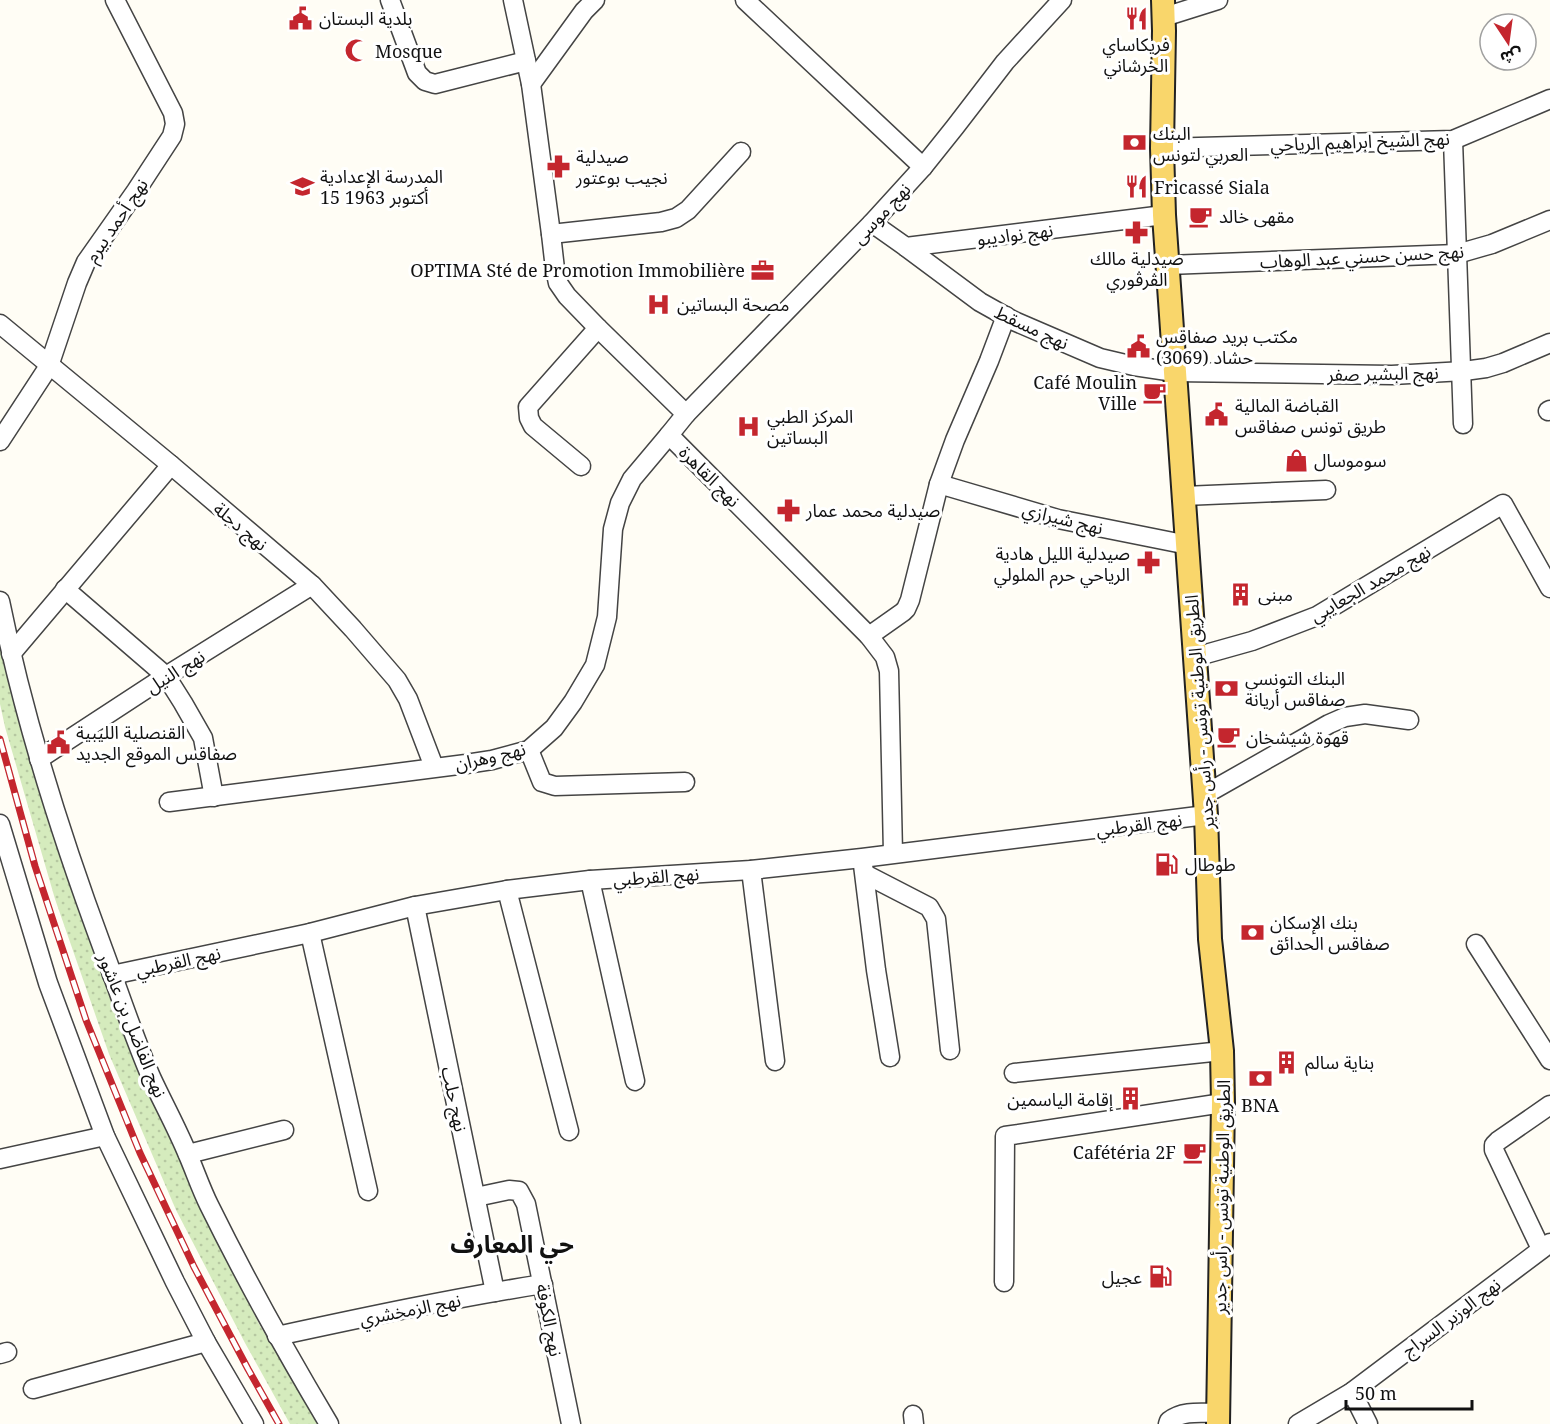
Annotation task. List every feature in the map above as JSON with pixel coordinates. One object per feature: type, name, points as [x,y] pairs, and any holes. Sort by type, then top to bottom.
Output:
[{"type":"main road","name":"الطريق الوطنية تونس - رأس جدير","points":[[1164,8],[1162,148],[1164,215],[1205,805],[1210,939],[1222,1051],[1218,1418]]},
{"type":"street","name":"نهج أحمد بيرم","points":[[0,441],[49,366],[76,283],[86,262],[172,136],[175,124],[173,113],[115,0]]},
{"type":"street","points":[[390,0],[417,73],[425,81],[435,84],[526,61]]},
{"type":"street","points":[[513,0],[531,84],[558,283],[567,296],[598,328],[686,414]]},
{"type":"street","points":[[531,84],[584,11],[595,0]]},
{"type":"street","points":[[745,0],[923,167]]},
{"type":"street","name":"نهج موسى","points":[[686,414],[872,223],[923,167],[1005,62],[1062,0]]},
{"type":"street","points":[[1164,8],[1218,0]]},
{"type":"street","name":"نهج الشيخ ابراهيم الرياحي","points":[[1162,148],[1453,140],[1550,99]]},
{"type":"street","points":[[1453,140],[1463,424]]},
{"type":"street","points":[[551,234],[661,222],[676,218],[688,210],[741,152]]},
{"type":"street","name":"نهج نواديبو","points":[[906,247],[1164,215]]},
{"type":"street","name":"نهج حسن حسني عبد الوهاب","points":[[1168,265],[1457,254],[1492,244],[1550,220]]},
{"type":"street","points":[[872,223],[906,247]]},
{"type":"street","name":"نهج مسقط","points":[[906,247],[980,302],[1006,316],[1100,358],[1174,372]]},
{"type":"street","points":[[869,636],[903,612],[910,600],[939,484],[1006,316]]},
{"type":"street","name":"نهج دجلة","points":[[0,324],[312,585],[397,680],[412,709],[434,767]]},
{"type":"street","points":[[581,466],[533,426],[529,418],[528,407],[598,328]]},
{"type":"street","name":"نهج البشير صفر","points":[[1174,372],[1392,375],[1461,371],[1503,363],[1550,343]]},
{"type":"street","name":"نهج القاهرة","points":[[686,414],[669,435],[869,636],[885,657],[889,671],[893,854]]},
{"type":"street","name":"نهج وهران","points":[[169,802],[492,760],[529,750],[554,728],[595,665],[607,617],[613,529],[620,503],[632,479],[669,435]]},
{"type":"street","points":[[10,654],[171,465]]},
{"type":"street","name":"نهج شيرازي","points":[[939,484],[1058,519],[1188,545]]},
{"type":"street","points":[[1184,496],[1326,490]]},
{"type":"street","name":"نهج محمد الجعايبي","points":[[1195,657],[1252,641],[1317,616],[1503,504],[1550,588]]},
{"type":"street","name":"نهج النيل","points":[[39,759],[312,585]]},
{"type":"street","points":[[65,589],[166,676],[203,738],[214,797]]},
{"type":"street","name":"نهج الفاضل بن عاشور","points":[[0,601],[10,654],[25,712],[76,877],[151,1076],[207,1202],[277,1336],[329,1424]]},
{"type":"street","points":[[1205,805],[1329,724],[1345,717],[1365,714],[1409,720]]},
{"type":"street","points":[[529,750],[542,782],[555,786],[685,782]]},
{"type":"street","name":"نهج القرطبي","points":[[112,975],[310,933],[415,906],[507,890],[590,880],[863,866],[893,854],[1205,805]]},
{"type":"street","points":[[0,824],[48,984],[105,1136],[150,1232],[206,1342],[254,1424]]},
{"type":"street","points":[[863,866],[929,907],[936,919],[950,1050]]},
{"type":"street","points":[[863,866],[890,1056]]},
{"type":"street","points":[[751,870],[775,1061]]},
{"type":"street","points":[[590,880],[634,1081]]},
{"type":"street","points":[[507,890],[569,1131]]},
{"type":"street","name":"نهج حلب","points":[[415,906],[495,1292]]},
{"type":"street","points":[[310,933],[368,1191]]},
{"type":"street","points":[[1476,944],[1550,1060]]},
{"type":"street","points":[[1014,1073],[1222,1051]]},
{"type":"street","points":[[1004,1282],[1005,1136],[1223,1103]]},
{"type":"street","points":[[1546,1246],[1494,1150],[1494,1145],[1550,1105]]},
{"type":"street","points":[[188,1155],[284,1130]]},
{"type":"street","points":[[0,1159],[105,1136]]},
{"type":"street","name":"نهج الكوفة","points":[[476,1197],[509,1190],[519,1191],[526,1204],[571,1424]]},
{"type":"street","name":"نهج الوزير السراج","points":[[1298,1424],[1352,1392],[1546,1246]]},
{"type":"street","name":"نهج الزمخشري","points":[[277,1336],[543,1284]]},
{"type":"street","points":[[33,1389],[206,1342]]},
{"type":"street","points":[[1352,1392],[1368,1424]]},
{"type":"street","points":[[1168,1424],[1176,1416],[1185,1413],[1218,1418]]},
{"type":"green space","points":[[0,634],[132,1047],[164,1127],[259,1324],[320,1424],[290,1424],[176,1210],[109,1054],[55,899],[5,727],[0,704]]},
{"type":"railway","points":[[0,739],[35,866],[86,1020],[140,1153],[194,1267],[279,1424]]},
{"type":"place","name":"بلدية البستان","points":[[301,18]]},
{"type":"place","name":"فريكاساي الخرشاني","points":[[1136,18]]},
{"type":"place","name":"Mosque","points":[[357,51]]},
{"type":"place","name":"البنك العربي لتونس","points":[[1135,143]]},
{"type":"place","name":"صيدلية نجيب بوعتور","points":[[558,166]]},
{"type":"place","name":"المدرسة الإعدادية 15 أكتوبر 1963","points":[[302,186]]},
{"type":"place","name":"Fricassé Siala","points":[[1136,187]]},
{"type":"place","name":"مقهى خالد","points":[[1201,216]]},
{"type":"place","name":"صيدلية مالك الڤرڤوري","points":[[1137,232]]},
{"type":"place","name":"OPTIMA Sté de Promotion Immobilière","points":[[763,270]]},
{"type":"place","name":"مصحة البساتين","points":[[659,304]]},
{"type":"place","name":"مكتب بريد صفاقس حشاد (3069)","points":[[1138,346]]},
{"type":"place","name":"Café Moulin Ville","points":[[1155,392]]},
{"type":"place","name":"القباضة المالية طريق تونس صفاقس","points":[[1217,415]]},
{"type":"place","name":"المركز الطبي البساتين","points":[[749,426]]},
{"type":"place","name":"سوموسال","points":[[1296,460]]},
{"type":"place","name":"صيدلية محمد عمار","points":[[788,510]]},
{"type":"place","name":"صيدلية الليل هادية الرياحي حرم الملولي","points":[[1148,563]]},
{"type":"place","name":"مبنى","points":[[1240,594]]},
{"type":"place","name":"البنك التونسي صفاقس أريانة","points":[[1227,688]]},
{"type":"place","name":"قهوة شيشخان","points":[[1228,737]]},
{"type":"place","name":"القنصلية الليبية صفاقس الموقع الجديد","points":[[58,742]]},
{"type":"place","name":"طوطال","points":[[1167,864]]},
{"type":"place","name":"بنك الإسكان صفاقس الحدائق","points":[[1252,932]]},
{"type":"place","name":"بناية سالم","points":[[1287,1062]]},
{"type":"place","name":"BNA","points":[[1260,1079]]},
{"type":"place","name":"إقامة الياسمين","points":[[1131,1099]]},
{"type":"place","name":"Cafétéria 2F","points":[[1194,1152]]},
{"type":"place","name":"عجيل","points":[[1160,1277]]},
{"type":"district","name":"حي المعارف","points":[[512,1243]]}]
